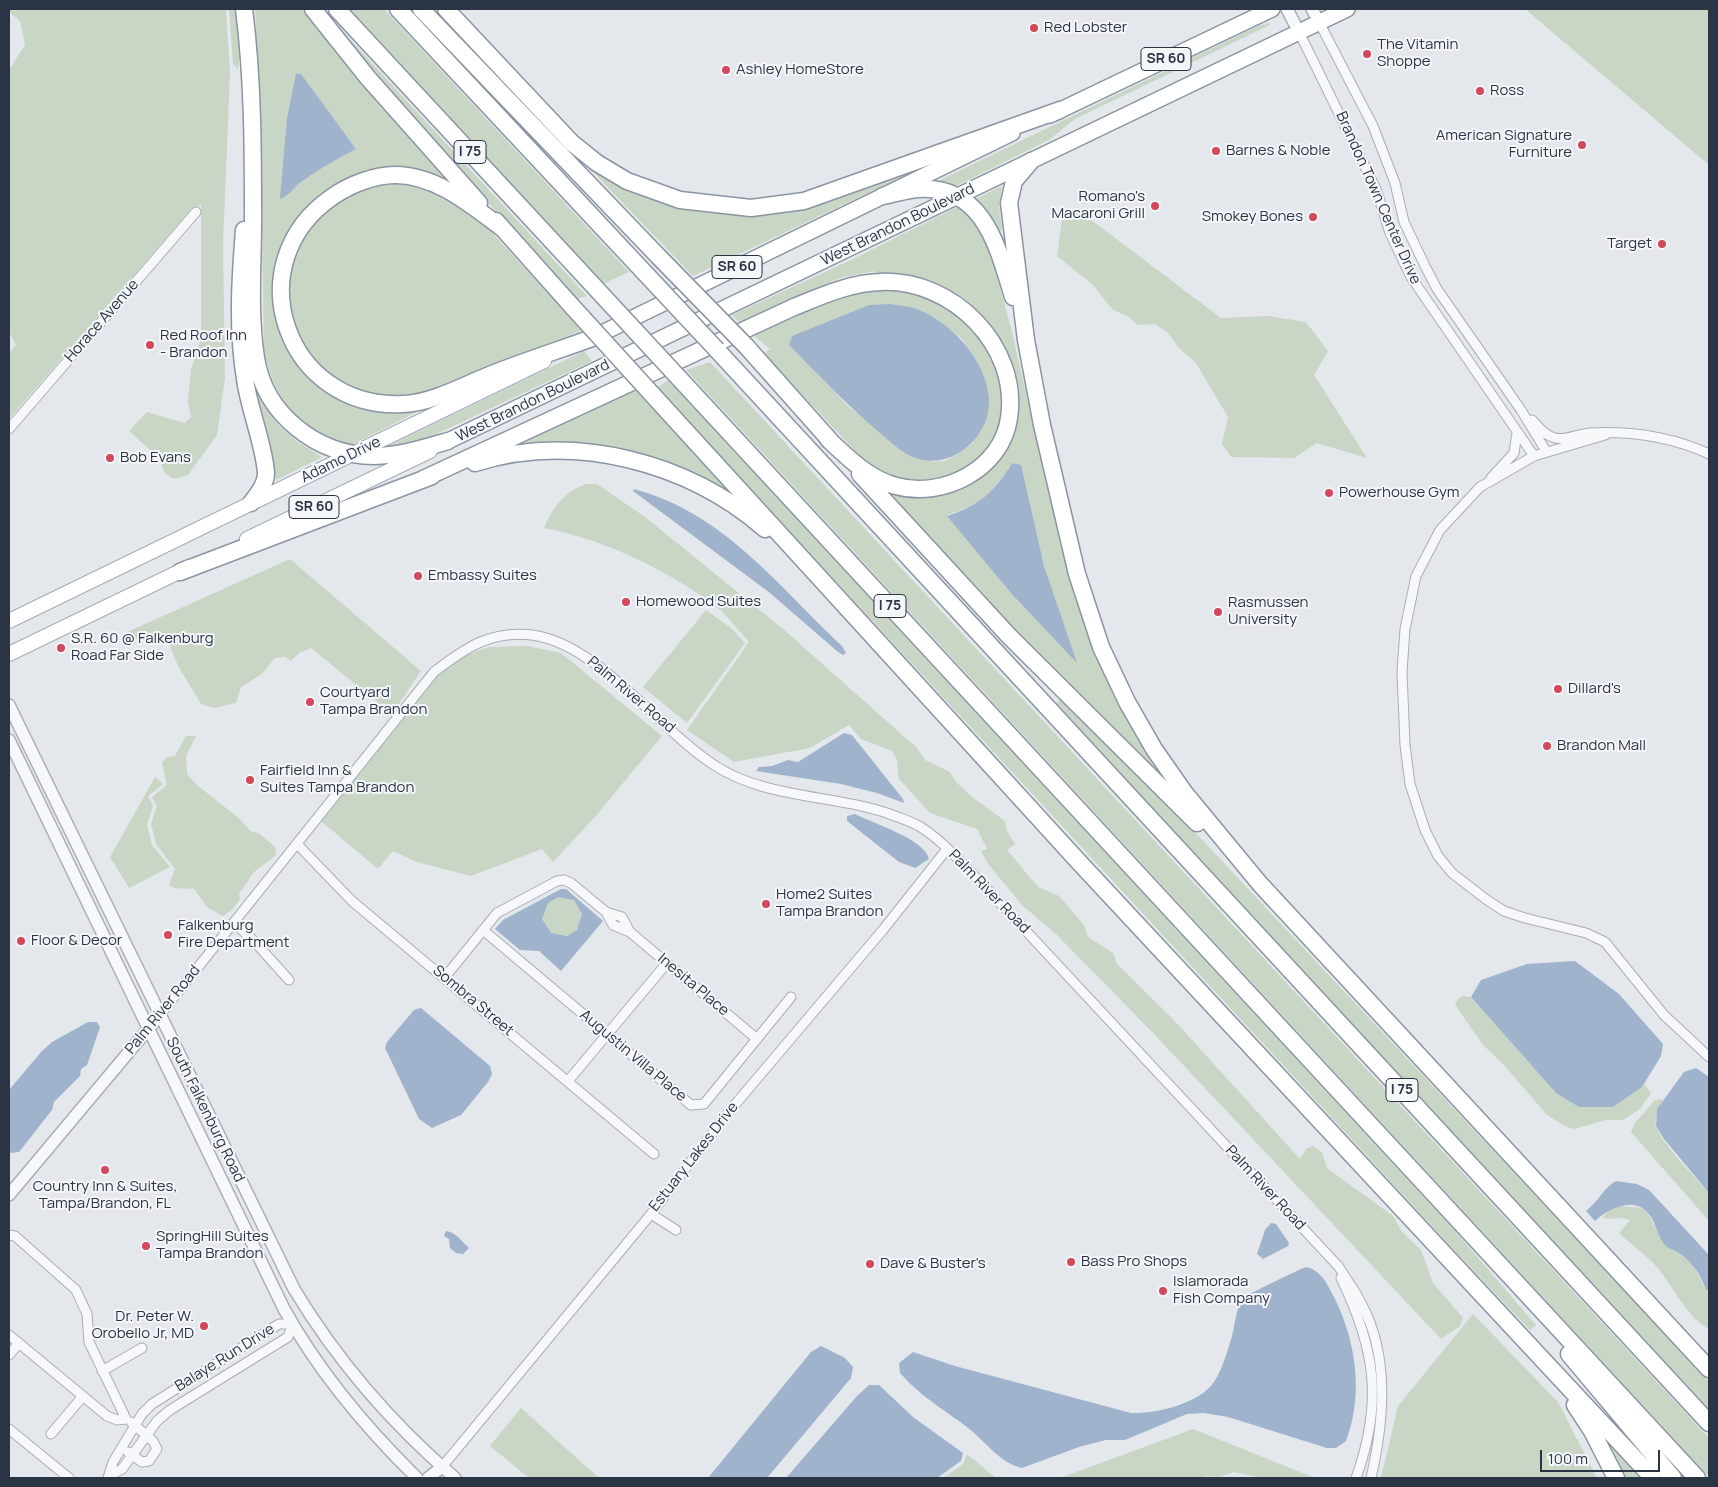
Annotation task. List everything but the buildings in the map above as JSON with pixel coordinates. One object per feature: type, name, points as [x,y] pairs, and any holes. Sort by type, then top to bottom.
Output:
[{"type":"highway","points":[[244,9],[251,123],[254,333],[259,370],[273,402],[293,425],[314,440],[352,454],[389,455],[448,441]]},
{"type":"highway","points":[[314,9],[368,78],[569,303],[827,584],[948,720],[1653,1478]]},
{"type":"highway","name":"I 75","points":[[337,9],[1697,1478]]},
{"type":"highway","name":"I 75","points":[[398,9],[717,350],[1709,1423]]},
{"type":"highway","points":[[421,9],[746,346],[828,439],[1009,636],[1260,884],[1709,1369]]},
{"type":"highway","points":[[446,9],[572,143],[597,163],[627,181],[680,200],[751,208],[804,201],[1060,110]]},
{"type":"highway","name":"West Brandon Boulevard","points":[[592,338],[1272,9]]},
{"type":"highway","name":"West Brandon Boulevard","points":[[448,441],[1299,32],[1315,15],[1347,9]]},
{"type":"highway","points":[[251,123],[241,263],[240,319],[246,389],[266,473],[262,487],[251,503]]},
{"type":"highway","points":[[1031,161],[1014,181],[1008,203],[1026,340],[1066,533],[1089,615],[1101,647],[1127,702],[1154,749],[1184,792],[1260,884]]},
{"type":"highway","points":[[502,228],[451,191],[417,179],[395,175],[366,181],[342,190],[320,205],[299,228],[287,252],[281,276],[280,302],[286,327],[297,349],[323,381],[348,395],[376,403],[405,404],[428,399],[519,363],[592,338]]},
{"type":"highway","points":[[883,196],[926,189],[956,196],[983,218],[993,236],[1026,340]]},
{"type":"highway","points":[[423,479],[794,307],[831,292],[855,285],[899,282],[919,286],[937,294],[970,316],[987,334],[1002,361],[1008,378],[1009,420],[1001,441],[991,458],[977,470],[958,481],[936,488],[917,490],[896,486],[878,479],[852,462],[828,439]]},
{"type":"highway","points":[[180,572],[423,479],[488,459],[556,451],[603,454],[648,464],[673,472],[732,503],[827,584]]},
{"type":"highway","points":[[1530,1296],[1564,1347],[1673,1478]]},
{"type":"highway","points":[[1549,1368],[1592,1431],[1616,1478]]},
{"type":"main road","name":"Adamo Drive","points":[[9,621],[592,338]]},
{"type":"main road","name":"Adamo Drive","points":[[9,654],[448,441]]},
{"type":"street","points":[[1287,9],[1299,32]]},
{"type":"street","name":"Brandon Town Center Drive","points":[[1315,15],[1373,126],[1395,183],[1404,222],[1437,289],[1521,410],[1546,451]]},
{"type":"street","name":"Brandon Town Center Drive","points":[[1299,32],[1376,189],[1390,233],[1411,277],[1534,456]]},
{"type":"street","name":"Horace Avenue","points":[[9,429],[196,212]]},
{"type":"street","name":"Brandon Town Center Drive","points":[[1521,410],[1543,432],[1552,438],[1559,439],[1590,434],[1638,435],[1667,439],[1709,454]]},
{"type":"street","name":"Brandon Town Center Drive","points":[[1487,483],[1514,453],[1517,432]]},
{"type":"street","name":"Brandon Town Center Drive","points":[[1605,435],[1546,451],[1480,487],[1440,530],[1416,576],[1405,629],[1402,672],[1405,745],[1410,784],[1425,830],[1438,856],[1452,874],[1487,900],[1518,916],[1586,934],[1605,942],[1664,1015],[1709,1057]]},
{"type":"street","name":"Palm River Road","points":[[9,1195],[148,1030],[434,672],[463,649],[500,635],[533,635],[560,642],[588,658],[715,766],[744,780],[871,807],[919,826],[947,849],[1339,1267],[1362,1303],[1376,1348],[1383,1385],[1380,1437],[1371,1478]]},
{"type":"street","name":"South Falkenburg Road","points":[[9,705],[268,1240],[309,1314],[351,1373],[414,1441],[456,1478]]},
{"type":"street","name":"South Falkenburg Road","points":[[9,740],[266,1275],[293,1324],[337,1390],[398,1460],[417,1478]]},
{"type":"street","name":"Sombra Street","points":[[297,844],[352,901],[445,976],[654,1154]]},
{"type":"street","name":"Estuary Lakes Drive","points":[[442,1467],[651,1214],[727,1114],[864,953],[947,849]]},
{"type":"street","points":[[66,859],[80,853]]},
{"type":"street","name":"Inesita Place","points":[[445,976],[497,913],[557,881],[564,880],[606,912],[614,925],[630,932],[757,1039]]},
{"type":"street","points":[[234,923],[254,941],[289,980]]},
{"type":"street","name":"Augustin Villa Place","points":[[483,930],[691,1104],[704,1104],[791,997]]},
{"type":"street","points":[[112,955],[127,947]]},
{"type":"street","points":[[568,1081],[667,963]]},
{"type":"street","points":[[651,1214],[676,1230]]},
{"type":"street","points":[[9,1235],[15,1236],[71,1283],[76,1290],[87,1314],[89,1342],[126,1419],[146,1434],[157,1448],[149,1461],[142,1462],[122,1447]]},
{"type":"street","name":"Palm River Road","points":[[1316,1243],[1341,1279],[1355,1309],[1371,1368],[1374,1398],[1369,1437],[1356,1478]]},
{"type":"street","points":[[293,1324],[309,1314]]},
{"type":"street","name":"Balaye Run Drive","points":[[279,1324],[293,1324],[288,1337],[170,1410],[146,1434],[122,1469],[109,1476],[113,1462],[147,1408],[279,1324]]},
{"type":"street","points":[[9,1335],[102,1412],[117,1420],[126,1419]]},
{"type":"street","points":[[9,1355],[19,1343]]},
{"type":"street","points":[[102,1370],[142,1348]]},
{"type":"street","points":[[51,1434],[83,1396]]},
{"type":"street","points":[[102,1412],[117,1401]]},
{"type":"street","points":[[9,1428],[69,1478]]},
{"type":"street","points":[[428,1478],[442,1467]]},
{"type":"green space","points":[[9,9],[226,9],[230,73],[223,244],[225,378],[217,435],[188,475],[173,479],[164,472],[159,458],[129,431],[147,412],[185,423],[191,417],[188,401],[191,369],[201,339],[201,205],[192,208],[9,419],[9,353],[16,345],[9,332],[9,70],[25,45],[20,21],[9,12]]},
{"type":"green space","points":[[229,9],[239,9],[242,33],[238,69],[233,64]]},
{"type":"green space","points":[[255,9],[306,9],[464,191],[409,173],[322,197],[276,290],[323,384],[417,405],[417,412],[351,445],[333,440],[319,433],[295,415],[278,392],[267,364],[264,349],[260,121]],"holes":[[[300,74],[356,149],[317,171],[281,199]]]},
{"type":"green space","points":[[322,9],[587,296],[577,299],[401,108]]},
{"type":"green space","points":[[350,9],[384,9],[629,272],[603,284]]},
{"type":"green space","points":[[1525,9],[1709,9],[1709,165]]},
{"type":"green space","points":[[1269,23],[1270,25],[1075,119],[1049,140],[952,188],[934,183],[1258,26]]},
{"type":"green space","points":[[914,165],[917,170],[693,276],[591,170],[593,167],[740,213]]},
{"type":"green space","points":[[402,181],[440,193],[481,221],[582,330],[425,396],[395,401],[340,386],[297,343],[285,273],[309,221],[359,187]]},
{"type":"green space","points":[[1002,186],[999,205],[1002,230],[999,232],[987,213],[973,200]]},
{"type":"green space","points":[[959,206],[973,217],[987,239],[1012,332],[1059,538],[1081,613],[1093,644],[1177,793],[1103,723],[880,489],[955,488],[1012,420],[988,326],[976,310],[962,297],[931,281],[903,274],[875,273],[874,271],[837,279],[741,324],[732,315],[853,259]],"holes":[[[1012,463],[1021,466],[1036,537],[1055,603],[947,515],[968,507],[986,496],[1000,481]]]},
{"type":"green space","points":[[1078,210],[1221,318],[1268,316],[1306,322],[1328,351],[1314,375],[1367,458],[1317,443],[1294,458],[1231,457],[1222,444],[1228,417],[1196,363],[1179,348],[1167,332],[1155,324],[1138,325],[1127,316],[1113,310],[1093,285],[1057,256],[1062,219],[1071,211]]},
{"type":"green space","points":[[879,286],[935,298],[974,326],[1002,376],[1001,425],[989,449],[969,468],[934,483],[892,480],[855,458],[858,454],[764,354],[770,349],[754,336],[835,297]],"holes":[[[916,308],[938,321],[962,339],[976,359],[987,389],[973,443],[955,456],[944,461],[932,462],[850,408],[789,345],[792,336]]]},
{"type":"green space","points":[[584,351],[592,361],[432,436],[413,443],[386,447]]},
{"type":"green space","points":[[710,362],[1709,1438],[1709,1477],[686,370]]},
{"type":"green space","points":[[668,380],[1455,1231],[1536,1325],[1530,1330],[1455,1251],[657,388]]},
{"type":"green space","points":[[635,387],[741,500],[692,474],[505,448]]},
{"type":"green space","points":[[255,396],[258,396],[279,426],[298,442],[322,457],[276,480]]},
{"type":"green space","points":[[586,484],[597,484],[645,517],[782,628],[917,748],[925,760],[950,772],[956,782],[972,797],[1005,821],[1007,831],[1015,844],[1007,850],[1038,887],[1059,896],[1084,925],[1088,937],[1113,953],[1117,964],[1173,1019],[1300,1159],[1306,1149],[1313,1146],[1322,1152],[1327,1168],[1393,1216],[1402,1232],[1421,1250],[1433,1283],[1463,1318],[1460,1326],[1441,1339],[1155,1035],[1056,934],[1023,906],[988,864],[981,851],[987,849],[977,829],[930,813],[899,779],[897,760],[892,751],[861,739],[849,725],[810,748],[734,762],[687,730],[749,642],[715,605],[671,577],[609,547],[588,539],[544,528],[551,513],[560,501],[571,491]]},
{"type":"green space","points":[[290,559],[421,671],[392,714],[311,648],[299,653],[291,661],[285,657],[275,658],[262,674],[241,687],[236,703],[214,708],[201,704],[178,666],[170,646],[160,636],[137,639],[125,633]]},
{"type":"green space","points":[[706,610],[731,628],[745,643],[687,723],[643,687]]},
{"type":"green space","points":[[527,646],[561,653],[662,736],[595,817],[553,862],[542,849],[471,876],[417,862],[393,851],[378,869],[321,821],[437,676],[463,656],[489,647]]},
{"type":"green space","points":[[1063,697],[1209,847],[1709,1381],[1709,1409],[1056,703]]},
{"type":"green space","points":[[186,736],[196,736],[186,756],[187,774],[197,785],[240,819],[250,831],[260,834],[275,847],[276,855],[254,872],[239,894],[240,899],[233,909],[223,916],[208,908],[194,889],[174,888],[169,885],[175,869],[156,844],[151,824],[157,806],[152,797],[167,785],[162,763],[167,757],[175,756]]},
{"type":"green space","points":[[155,777],[163,784],[148,796],[153,806],[147,825],[152,845],[170,867],[129,888],[110,857]]},
{"type":"green space","points":[[562,896],[573,899],[579,905],[582,916],[579,927],[573,933],[562,936],[551,933],[545,927],[542,916],[545,905],[551,899]]},
{"type":"green space","points":[[1462,996],[1471,997],[1556,1093],[1642,1087],[1644,1084],[1651,1093],[1640,1109],[1623,1120],[1606,1120],[1574,1129],[1565,1126],[1547,1115],[1504,1065],[1483,1045],[1455,1005]]},
{"type":"green space","points":[[1661,1099],[1663,1101],[1657,1112],[1656,1126],[1671,1150],[1709,1193],[1709,1221],[1631,1132],[1635,1123],[1655,1100]]},
{"type":"green space","points":[[1619,1206],[1641,1208],[1647,1212],[1665,1245],[1678,1252],[1693,1265],[1706,1290],[1709,1290],[1709,1329],[1687,1310],[1657,1267],[1619,1233],[1630,1220],[1602,1218],[1612,1208]]},
{"type":"green space","points":[[1473,1314],[1558,1402],[1597,1478],[1381,1478],[1398,1406]]},
{"type":"green space","points":[[521,1408],[599,1478],[529,1478],[490,1446]]},
{"type":"green space","points":[[1595,1421],[1647,1478],[1619,1478]]},
{"type":"green space","points":[[1193,1429],[1315,1478],[1262,1478],[1234,1472],[1219,1477],[1206,1476],[1202,1478],[1060,1478]]},
{"type":"green space","points":[[967,1454],[996,1478],[943,1478],[963,1464]]},
{"type":"water","points":[[296,74],[301,74],[356,149],[298,184],[286,196],[280,199],[287,118]]},
{"type":"water","points":[[891,304],[917,309],[943,323],[955,333],[975,357],[982,371],[987,385],[989,400],[987,415],[982,429],[973,442],[949,458],[934,461],[920,459],[902,451],[856,411],[789,345],[792,336],[869,305]]},
{"type":"water","points":[[1012,463],[1021,465],[1044,566],[1077,663],[1011,593],[947,516],[968,507],[986,496],[1000,481]]},
{"type":"water","points":[[634,489],[666,500],[695,515],[722,533],[772,576],[842,646],[846,653],[843,655],[838,652],[770,593],[633,491]]},
{"type":"water","points":[[844,733],[852,735],[903,799],[904,803],[877,793],[841,784],[756,771],[759,767],[772,766],[788,760],[798,762]]},
{"type":"water","points":[[855,814],[908,838],[925,852],[929,859],[915,868],[899,862],[847,821],[847,816]]},
{"type":"water","points":[[561,889],[566,889],[603,921],[561,971],[539,951],[520,950],[495,929],[503,920]],"holes":[[[558,897],[574,900],[582,914],[577,930],[567,936],[551,933],[542,919],[548,903]]]},
{"type":"water","points":[[1575,961],[1619,994],[1663,1044],[1661,1056],[1642,1087],[1613,1107],[1579,1107],[1556,1093],[1471,997],[1481,980],[1527,964]]},
{"type":"water","points":[[421,1008],[490,1066],[492,1074],[488,1082],[461,1115],[432,1128],[419,1119],[385,1048],[387,1042],[414,1010]]},
{"type":"water","points":[[88,1022],[97,1022],[100,1027],[87,1065],[81,1069],[80,1076],[54,1102],[52,1110],[19,1152],[11,1153],[9,1149],[9,1090],[41,1052],[52,1042]]},
{"type":"water","points":[[1696,1068],[1709,1077],[1709,1193],[1664,1139],[1656,1126],[1657,1109],[1684,1072]]},
{"type":"water","points":[[1616,1181],[1637,1184],[1649,1190],[1709,1255],[1709,1290],[1706,1290],[1702,1279],[1692,1265],[1663,1243],[1650,1215],[1641,1207],[1634,1205],[1620,1206],[1595,1221],[1586,1211]]},
{"type":"water","points":[[1271,1223],[1276,1224],[1289,1243],[1288,1246],[1263,1259],[1257,1254],[1265,1230]]},
{"type":"water","points":[[446,1231],[456,1235],[469,1248],[463,1254],[456,1253],[450,1248],[449,1239],[444,1236]]},
{"type":"water","points":[[1306,1267],[1320,1274],[1334,1297],[1348,1331],[1355,1368],[1355,1405],[1352,1423],[1346,1441],[1336,1448],[1327,1448],[1228,1417],[1204,1413],[1187,1414],[1125,1440],[1106,1440],[1079,1447],[1022,1468],[1001,1458],[972,1431],[935,1404],[900,1373],[899,1363],[913,1352],[955,1366],[1131,1413],[1152,1412],[1176,1406],[1198,1396],[1214,1382],[1226,1354],[1238,1307],[1242,1299]]},
{"type":"water","points":[[821,1346],[845,1358],[853,1367],[851,1378],[767,1478],[708,1478],[811,1352]]},
{"type":"water","points":[[869,1385],[879,1385],[913,1417],[963,1453],[961,1461],[937,1478],[786,1478],[857,1396]]},
{"type":"place","name":"Red Lobster","points":[[1034,28]]},
{"type":"place","name":"The Vitamin Shoppe","points":[[1367,54]]},
{"type":"place","name":"Ashley HomeStore","points":[[726,70]]},
{"type":"place","name":"Ross","points":[[1480,91]]},
{"type":"place","name":"American Signature Furniture","points":[[1582,145]]},
{"type":"place","name":"Barnes & Noble","points":[[1216,151]]},
{"type":"place","name":"Romano's Macaroni Grill","points":[[1155,206]]},
{"type":"place","name":"Smokey Bones","points":[[1313,217]]},
{"type":"place","name":"Target","points":[[1662,244]]},
{"type":"place","name":"Red Roof Inn - Brandon","points":[[150,345]]},
{"type":"place","name":"Bob Evans","points":[[110,458]]},
{"type":"place","name":"Powerhouse Gym","points":[[1329,493]]},
{"type":"place","name":"Embassy Suites","points":[[418,576]]},
{"type":"place","name":"Homewood Suites","points":[[626,602]]},
{"type":"place","name":"Rasmussen University","points":[[1218,612]]},
{"type":"place","name":"S.R. 60 @ Falkenburg Road Far Side","points":[[61,648]]},
{"type":"place","name":"Dillard's","points":[[1558,689]]},
{"type":"place","name":"Courtyard Tampa Brandon","points":[[310,702]]},
{"type":"place","name":"Brandon Mall","points":[[1547,746]]},
{"type":"place","name":"Fairfield Inn & Suites Tampa Brandon","points":[[250,780]]},
{"type":"place","name":"Home2 Suites Tampa Brandon","points":[[766,904]]},
{"type":"place","name":"Falkenburg Fire Department","points":[[168,935]]},
{"type":"place","name":"Floor & Decor","points":[[21,941]]},
{"type":"place","name":"Country Inn & Suites, Tampa/Brandon, FL","points":[[105,1170]]},
{"type":"place","name":"SpringHill Suites Tampa Brandon","points":[[146,1246]]},
{"type":"place","name":"Bass Pro Shops","points":[[1071,1262]]},
{"type":"place","name":"Dave & Buster's","points":[[870,1264]]},
{"type":"place","name":"Islamorada Fish Company","points":[[1163,1291]]},
{"type":"place","name":"Dr. Peter W. Orobello Jr, MD","points":[[204,1326]]}]
